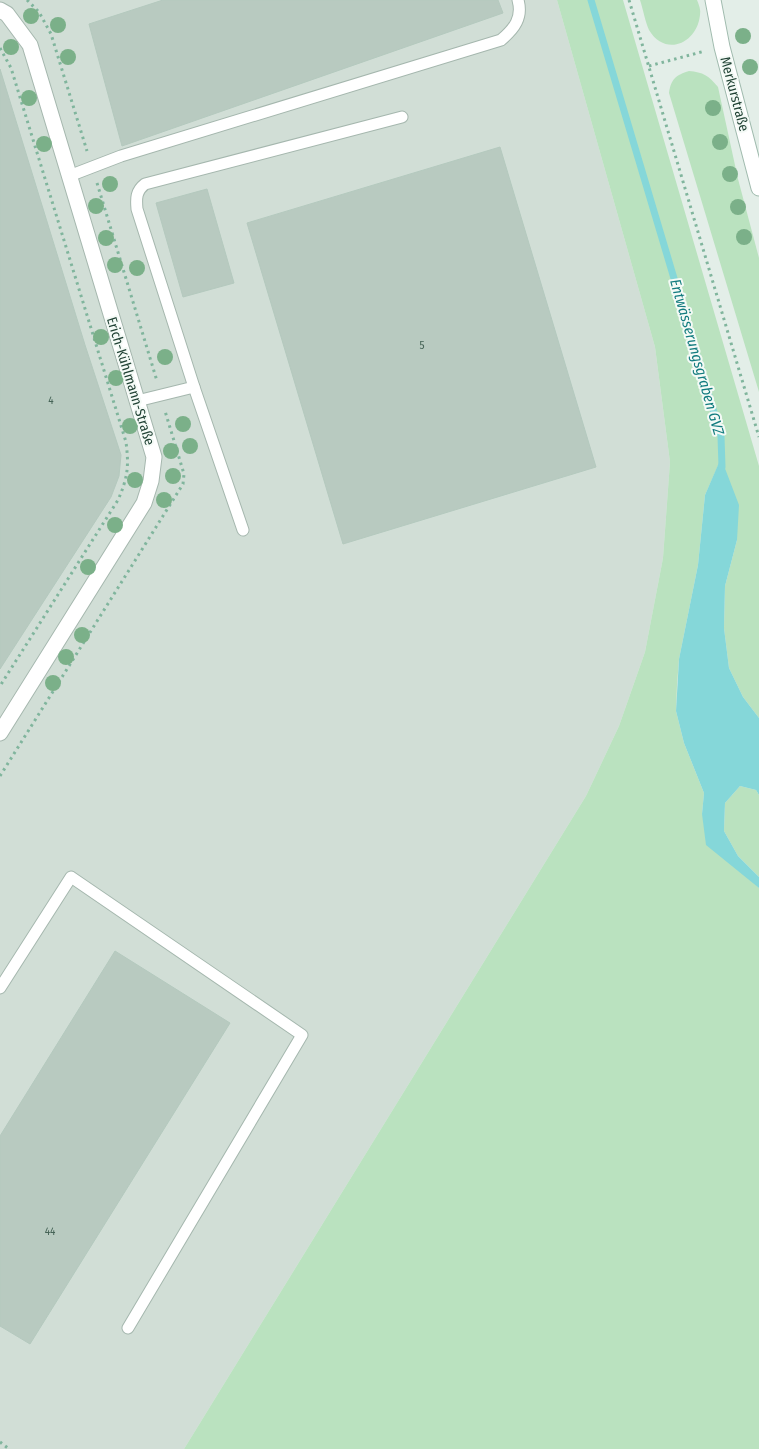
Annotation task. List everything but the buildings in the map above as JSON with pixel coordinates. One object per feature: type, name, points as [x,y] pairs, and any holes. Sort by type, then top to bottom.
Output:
[{"type":"street","name":"Merkurstraße","points":[[713,0],[722,46],[759,188]]},
{"type":"street","name":"Erich-Kühlmann-Straße","points":[[0,10],[7,14],[30,45],[154,457],[151,481],[144,503],[1,728]]},
{"type":"lane","points":[[69,176],[121,156],[501,40],[511,32],[520,18],[518,0]]},
{"type":"lane","points":[[244,530],[194,387],[137,209],[136,198],[139,189],[145,184],[402,117]]},
{"type":"lane","points":[[137,401],[194,387]]},
{"type":"lane","points":[[0,988],[71,878],[302,1035],[128,1328]]},
{"type":"path","points":[[0,776],[183,484],[184,474],[51,34],[39,12],[27,0]]},
{"type":"path","points":[[630,0],[759,437]]},
{"type":"path","points":[[649,66],[722,46]]},
{"type":"path","points":[[0,48],[11,68],[126,442],[128,461],[126,482],[118,500],[0,686]]},
{"type":"path","points":[[0,1442],[9,1449]]},
{"type":"shaded area","points":[[0,0],[557,0],[655,347],[670,462],[663,558],[645,652],[619,726],[586,796],[184,1449],[0,1449]]},
{"type":"green space","points":[[557,0],[623,0],[759,466],[759,718],[743,697],[729,668],[724,628],[725,586],[737,540],[721,459],[705,495],[698,565],[679,659],[676,711],[684,743],[704,793],[702,814],[759,888],[759,1449],[184,1449],[586,796],[619,726],[645,652],[663,558],[670,462],[655,347]]},
{"type":"green space","points":[[640,0],[697,0],[700,11],[698,25],[687,40],[671,45],[663,43],[649,30]]},
{"type":"green space","points":[[689,71],[705,75],[718,87],[738,179],[759,258],[759,392],[669,93],[675,78]]},
{"type":"green space","points":[[740,786],[756,790],[759,795],[759,877],[738,856],[724,831],[725,803]]},
{"type":"water","points":[[721,458],[739,505],[737,540],[725,586],[724,628],[729,668],[743,697],[759,718],[759,795],[756,790],[740,786],[725,803],[724,831],[738,856],[759,877],[759,888],[706,845],[702,814],[704,793],[684,743],[676,711],[679,659],[698,565],[705,495]]},
{"type":"waterway","name":"Entwässerungsgraben GVZ","points":[[591,0],[721,436],[722,467]]}]
